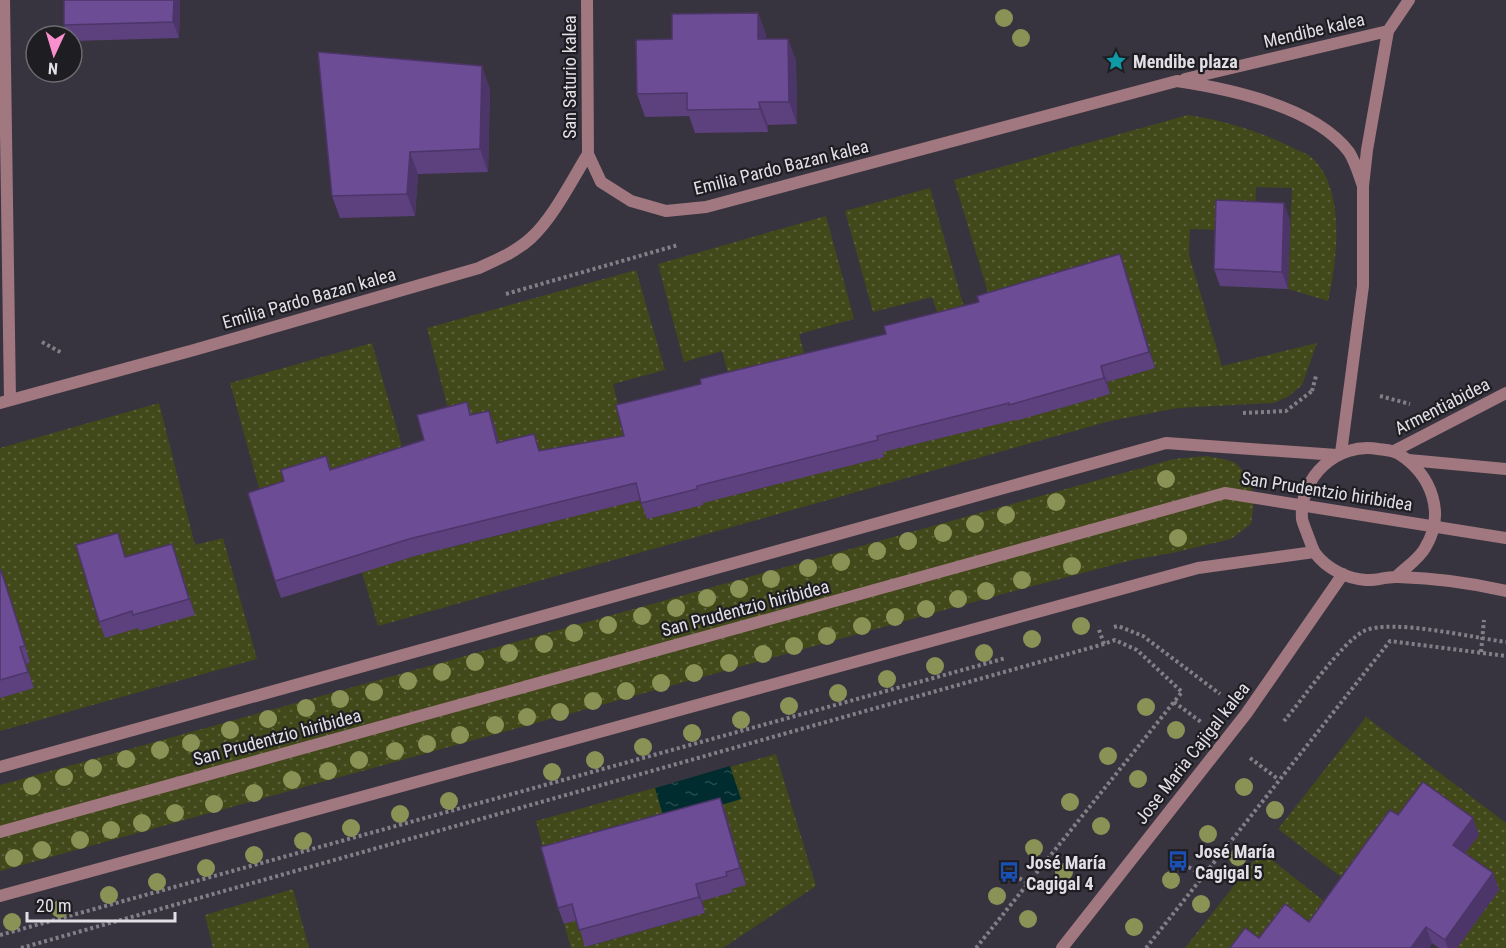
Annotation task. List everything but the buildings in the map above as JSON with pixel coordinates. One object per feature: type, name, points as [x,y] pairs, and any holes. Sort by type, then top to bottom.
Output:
[{"type":"street","points":[[4,0],[5,402]]},
{"type":"street","name":"San Saturio kalea","points":[[586,0],[588,154]]},
{"type":"street","name":"Mendibe kalea","points":[[1339,454],[1363,286],[1364,186],[1367,150],[1388,31],[1409,0]]},
{"type":"street","name":"Mendibe kalea","points":[[1177,81],[1388,31]]},
{"type":"street","name":"Emilia Pardo Bazan kalea","points":[[588,154],[601,182],[631,201],[666,211],[706,207],[1177,81],[1225,88],[1282,107],[1326,130],[1349,153],[1364,186]]},
{"type":"street","name":"Emilia Pardo Bazan kalea","points":[[5,402],[479,268],[504,256],[531,238],[556,206],[588,154]]},
{"type":"street","name":"Armentiabidea","points":[[1394,451],[1506,393]]},
{"type":"street","name":"San Prudentzio hiribidea","points":[[0,767],[1166,443],[1339,454],[1366,447],[1394,451]]},
{"type":"street","points":[[1394,451],[1409,460],[1430,485],[1436,511],[1434,526],[1425,550],[1396,577]]},
{"type":"street","points":[[1339,454],[1322,466],[1311,480],[1303,506],[1302,520],[1314,552],[1331,568],[1366,580],[1396,577],[1490,587],[1506,591]]},
{"type":"street","points":[[1409,460],[1506,469]]},
{"type":"street","name":"San Prudentzio hiribidea","points":[[0,832],[1226,493],[1506,538]]},
{"type":"street","points":[[0,896],[1088,600],[1198,568],[1314,552]]},
{"type":"street","name":"Jose Maria Cajigal kalea","points":[[1062,948],[1246,714],[1343,574]]},
{"type":"path","points":[[501,295],[680,244]]},
{"type":"path","points":[[36,339],[72,358]]},
{"type":"path","points":[[1311,391],[1317,369]]},
{"type":"path","points":[[1088,600],[1104,644]]},
{"type":"path","points":[[1088,635],[1118,626],[1143,636],[1274,733],[1349,643],[1366,630],[1399,625],[1506,642]]},
{"type":"path","points":[[21,948],[1115,640],[1137,650],[1182,692],[976,948]]},
{"type":"path","points":[[1146,948],[1390,641],[1506,656]]},
{"type":"path","points":[[0,935],[1008,657]]},
{"type":"path","points":[[1179,861],[1204,876]]},
{"type":"path","points":[[1009,872],[1027,883]]},
{"type":"green space","points":[[1188,115],[1242,127],[1306,154],[1323,172],[1331,189],[1335,207],[1336,247],[1328,301],[1288,289],[1292,188],[1256,187],[1255,218],[1221,230],[1190,229],[1189,255],[1222,366],[1317,343],[1302,385],[1289,396],[1274,403],[1178,408],[1110,421],[378,626],[362,572],[264,506],[230,383],[372,343],[403,450],[427,444],[452,547],[571,517],[524,455],[499,442],[452,424],[427,328],[636,270],[665,370],[613,384],[647,519],[703,505],[700,492],[727,497],[782,483],[758,383],[732,389],[722,351],[684,362],[658,264],[826,216],[854,319],[799,334],[834,469],[884,457],[881,444],[911,445],[968,431],[943,329],[932,297],[873,312],[845,211],[930,188],[967,318],[1109,394],[1107,382],[1155,368],[1126,271],[993,309],[954,180]]},
{"type":"green space","points":[[159,403],[195,545],[223,538],[257,659],[0,731],[0,698],[33,688],[26,664],[30,663],[0,589],[0,448]]},
{"type":"green space","points":[[1207,456],[1235,463],[1242,469],[1250,483],[1253,499],[1251,524],[1231,539],[1132,560],[1010,592],[0,871],[0,785],[1174,459]]},
{"type":"green space","points":[[1366,717],[1506,823],[1506,948],[1457,948],[1459,861],[1479,834],[1353,886],[1278,829]]},
{"type":"green space","points":[[776,754],[816,886],[723,948],[571,948],[564,924],[578,920],[586,947],[705,913],[702,901],[733,892],[732,889],[746,884],[547,863],[536,821]]},
{"type":"green space","points":[[1261,851],[1383,948],[1185,948]]},
{"type":"green space","points":[[293,889],[309,948],[213,948],[205,915]]},
{"type":"water","points":[[730,766],[741,799],[665,822],[655,788]]},
{"type":"place","name":"Mendibe plaza","points":[[1116,61]]},
{"type":"place","name":"José María Cagigal 5","points":[[1178,861]]},
{"type":"place","name":"José María Cagigal 4","points":[[1009,872]]}]
